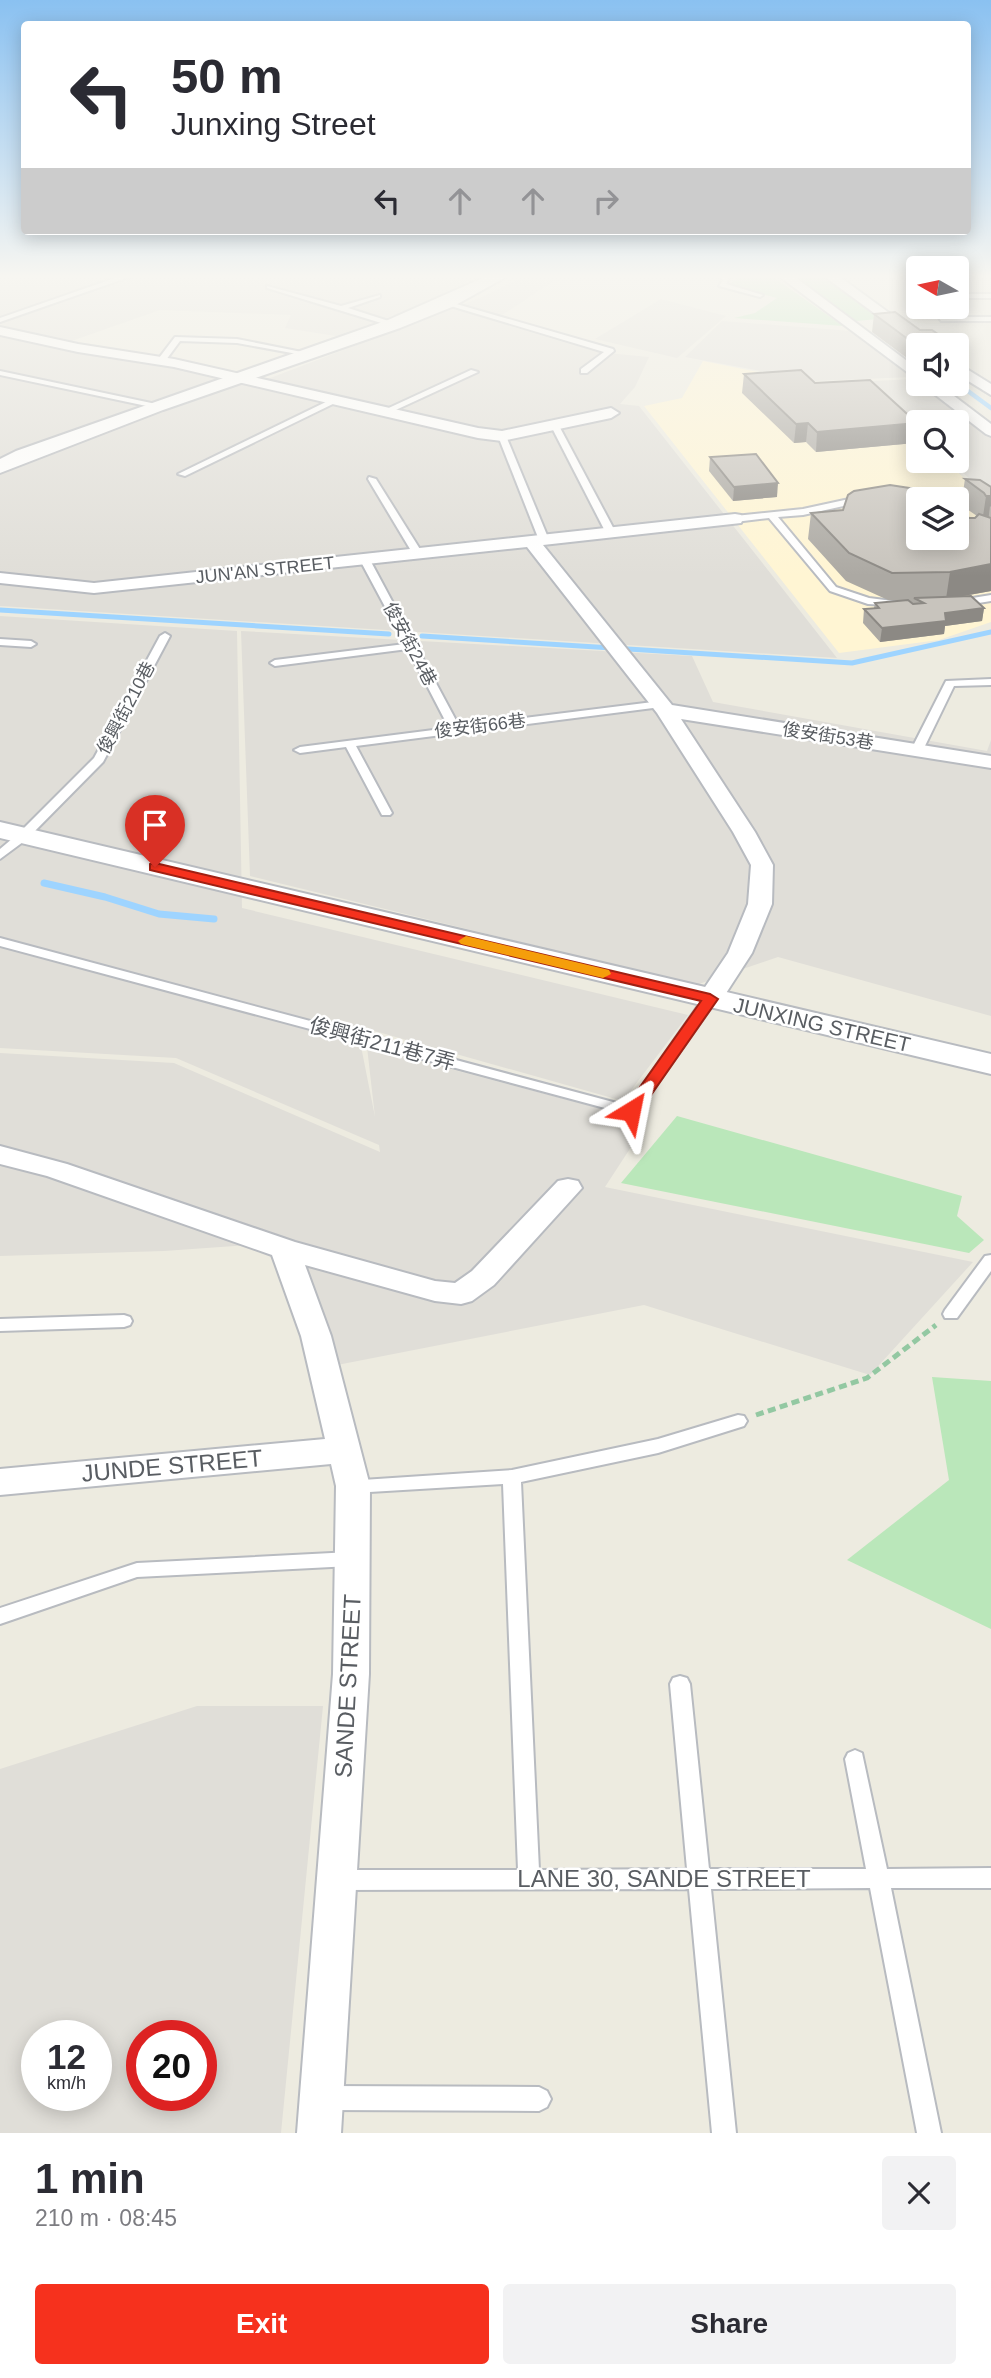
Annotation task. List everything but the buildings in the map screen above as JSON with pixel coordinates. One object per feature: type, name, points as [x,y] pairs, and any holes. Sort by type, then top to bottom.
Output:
[{"type":"street","points":[[227,377],[478,433],[502,436],[611,413]]},
{"type":"street","points":[[0,467],[23,455],[245,377]]},
{"type":"street","points":[[971,377],[991,391]]},
{"type":"street","points":[[944,396],[991,431]]},
{"type":"street","name":"JUN'AN STREET","points":[[0,578],[94,588],[735,519]]},
{"type":"street","points":[[538,541],[663,707],[744,832],[762,865],[760,904],[740,953],[710,999]]},
{"type":"street","name":"俊安街53巷","points":[[663,707],[991,762]]},
{"type":"street","name":"JUNXING STREET","points":[[8,840],[991,1064]]},
{"type":"street","points":[[0,1155],[57,1170],[285,1249],[435,1292],[461,1294],[483,1279],[568,1188]]},
{"type":"street","name":"SANDE STREET","points":[[285,1249],[316,1336],[349,1468],[353,1559],[351,1674],[320,2115]]},
{"type":"street","name":"JUNDE STREET","points":[[0,1482],[349,1468]]},
{"type":"lane","points":[[17,377],[156,406]]},
{"type":"lane","points":[[384,412],[464,377]]},
{"type":"lane","points":[[182,474],[335,401]]},
{"type":"lane","points":[[554,424],[611,533]]},
{"type":"lane","points":[[502,436],[538,541]]},
{"type":"lane","points":[[372,479],[418,554]]},
{"type":"lane","points":[[735,519],[870,498]]},
{"type":"lane","points":[[969,503],[979,501],[991,511]]},
{"type":"lane","points":[[771,515],[834,589],[868,601],[909,605]]},
{"type":"lane","name":"俊安街24巷","points":[[365,559],[455,729]]},
{"type":"lane","points":[[945,605],[991,598]]},
{"type":"lane","name":"俊興街210巷","points":[[8,840],[99,760],[164,636]]},
{"type":"lane","points":[[0,642],[31,644]]},
{"type":"lane","points":[[275,663],[411,646]]},
{"type":"lane","points":[[917,750],[950,683],[991,681]]},
{"type":"lane","name":"俊安街66巷","points":[[300,750],[455,729],[663,707]]},
{"type":"lane","points":[[349,743],[386,813]]},
{"type":"lane","name":"俊興街211巷7弄","points":[[0,942],[631,1111],[710,999]]},
{"type":"lane","points":[[951,1314],[991,1260]]},
{"type":"lane","points":[[0,1325],[124,1321]]},
{"type":"lane","points":[[349,1468],[512,1477],[658,1446],[738,1421]]},
{"type":"lane","points":[[512,1477],[529,1879]]},
{"type":"lane","points":[[0,1616],[136,1570],[353,1559]]},
{"type":"lane","points":[[680,1684],[724,2133]]},
{"type":"lane","points":[[855,1759],[929,2133]]},
{"type":"lane","name":"LANE 30, SANDE STREET","points":[[336,1880],[991,1878]]},
{"type":"lane","points":[[320,2115],[539,2099]]},
{"type":"path","points":[[738,1421],[867,1378],[951,1314]]},
{"type":"shaded area","points":[[0,377],[213,377],[252,385],[274,377],[640,377],[635,387],[620,404],[639,406],[837,658],[0,606]]},
{"type":"shaded area","points":[[694,377],[780,377],[867,394],[906,428],[906,473],[959,473],[991,502],[991,622],[939,640],[839,653],[644,406],[682,398]]},
{"type":"shaded area","points":[[791,377],[906,377],[815,381]]},
{"type":"shaded area","points":[[906,379],[906,396],[937,396],[956,410],[906,410],[906,425],[854,382]]},
{"type":"shaded area","points":[[969,420],[991,436],[991,497],[963,473],[969,473]]},
{"type":"shaded area","points":[[0,616],[237,631],[242,908],[688,1015],[623,1101],[357,1026],[375,1117],[367,1047],[648,1121],[605,1187],[973,1262],[870,1375],[644,1305],[332,1366],[290,1242],[164,1251],[0,1256],[0,1053],[174,1063],[380,1152],[379,1145],[176,1058],[0,1048]]},
{"type":"shaded area","points":[[241,631],[692,656],[713,702],[987,751],[991,740],[991,1016],[778,957],[696,985],[250,876]]},
{"type":"shaded area","points":[[197,1706],[323,1706],[281,2133],[0,2133],[0,1769]]},
{"type":"green space","points":[[677,1116],[962,1196],[957,1216],[984,1240],[969,1253],[621,1183]]},
{"type":"green space","points":[[932,1377],[991,1381],[991,1629],[847,1560],[949,1480]]},
{"type":"waterway","points":[[969,392],[991,408]]},
{"type":"waterway","points":[[0,610],[389,634]]},
{"type":"waterway","points":[[422,636],[852,663],[991,632]]},
{"type":"waterway","points":[[44,883],[105,897],[159,914],[214,919]]},
{"type":"slow traffic","points":[[466,941],[603,974]]},
{"type":"route","points":[[155,867],[710,999],[631,1111]]}]
